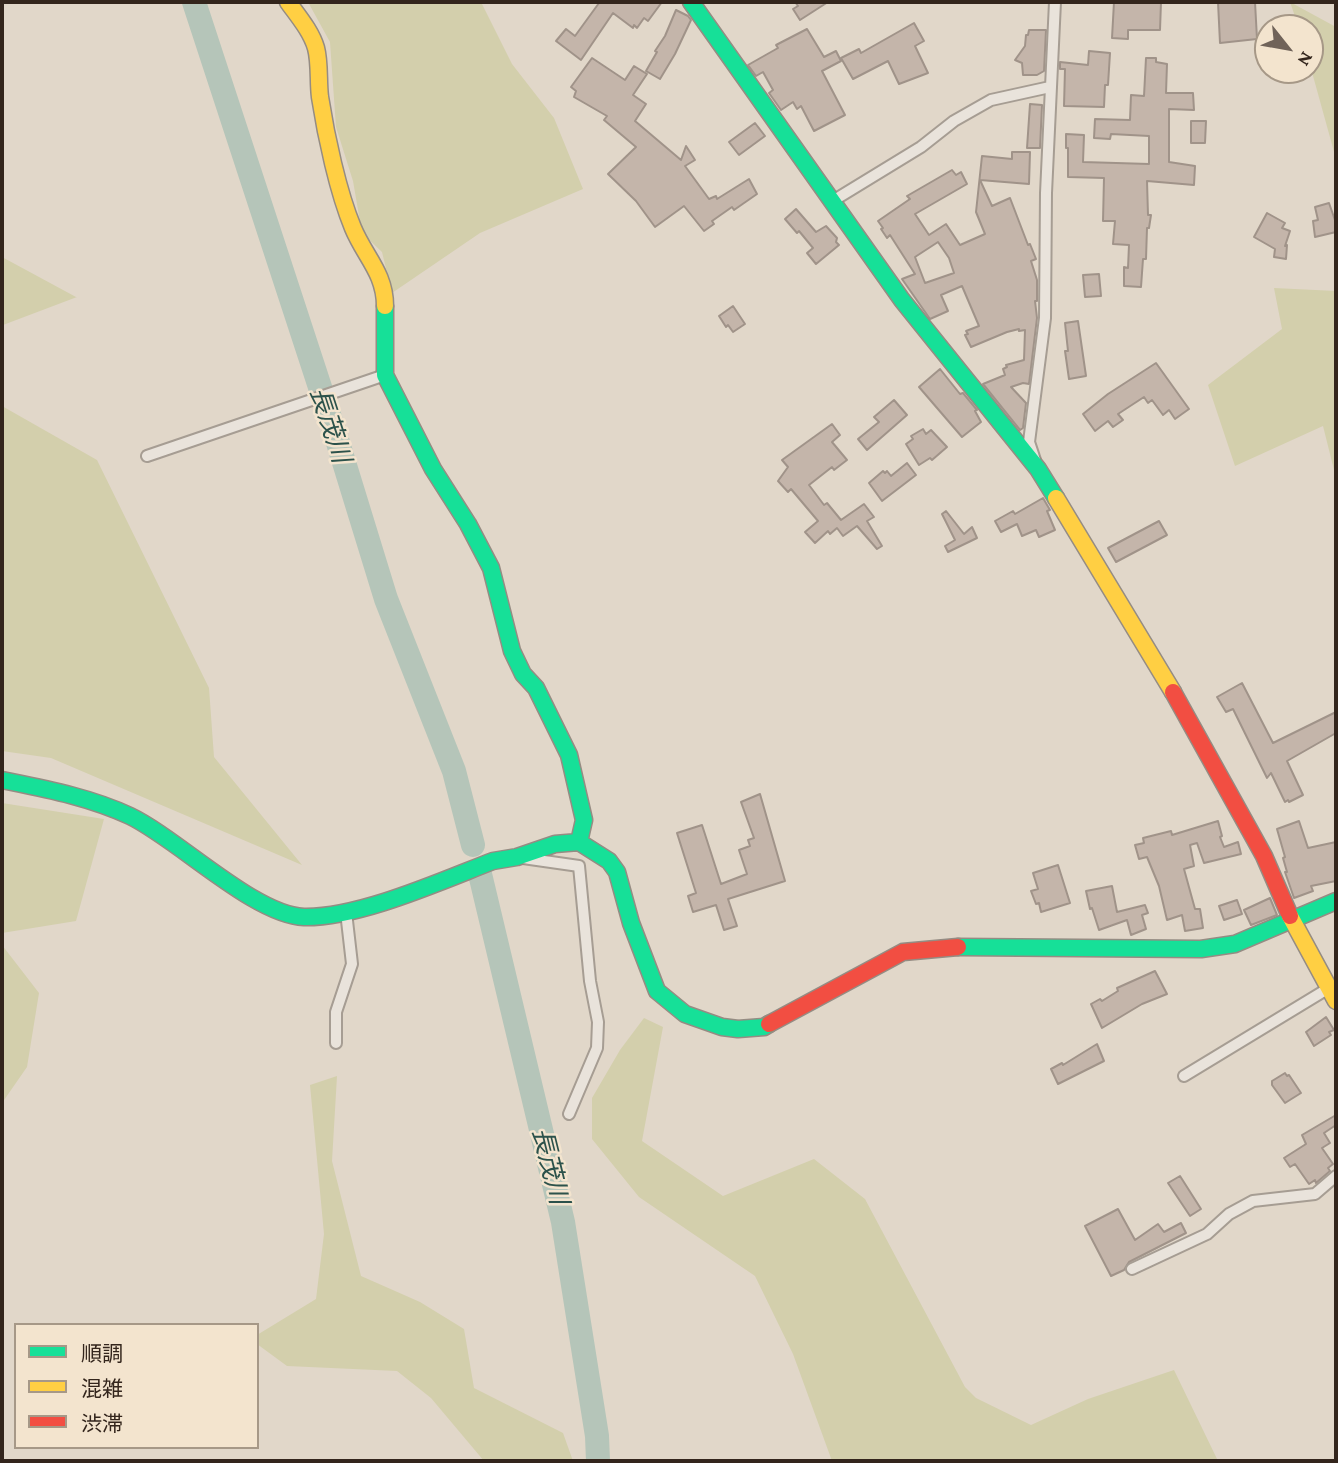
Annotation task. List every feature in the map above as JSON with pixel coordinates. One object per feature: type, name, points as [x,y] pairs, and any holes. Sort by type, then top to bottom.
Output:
[{"type":"street","points":[[288,2],[308,30],[316,49],[320,97],[342,197],[384,289],[384,375],[433,469],[468,524],[491,568],[512,651],[523,674],[536,688],[569,755],[584,820],[579,842]]},
{"type":"street","points":[[691,2],[902,300],[1038,469],[1171,688],[1264,856],[1292,920],[1333,995],[1184,1076]]},
{"type":"street","points":[[1038,469],[1029,442],[1045,318],[1050,87],[1055,2]]},
{"type":"street","points":[[831,202],[921,147],[954,121],[991,100],[1050,87]]},
{"type":"street","points":[[147,456],[384,375]]},
{"type":"street","points":[[2,780],[79,796],[132,817],[266,906],[303,917],[346,912],[422,888],[493,861],[517,857],[555,844],[579,842],[609,861],[617,872],[631,923],[657,991],[685,1014],[738,1030],[764,1027],[788,1016],[903,952],[972,946],[1201,949],[1235,944],[1336,901]]},
{"type":"street","points":[[517,857],[579,866],[590,981],[598,1022],[597,1048],[590,1071],[573,1100],[569,1114]]},
{"type":"street","points":[[336,1043],[336,1012],[352,964],[346,912]]},
{"type":"street","points":[[1132,1269],[1207,1234],[1229,1214],[1253,1201],[1315,1194],[1336,1175]]},
{"type":"shaded area","points":[[308,2],[481,2],[512,64],[554,118],[583,189],[480,233],[392,293],[382,252],[362,233],[353,181],[336,127],[330,42]]},
{"type":"shaded area","points":[[1290,2],[1312,14],[1294,14]]},
{"type":"shaded area","points":[[1324,20],[1336,27],[1336,159],[1315,84],[1324,84]]},
{"type":"shaded area","points":[[2,257],[77,297],[3,325],[2,328]]},
{"type":"shaded area","points":[[1274,288],[1336,291],[1336,478],[1323,426],[1235,466],[1208,385],[1282,329]]},
{"type":"shaded area","points":[[2,406],[97,460],[209,688],[214,757],[302,865],[51,758],[2,751]]},
{"type":"shaded area","points":[[2,803],[104,819],[76,921],[2,933]]},
{"type":"shaded area","points":[[2,945],[39,993],[27,1067],[2,1103]]},
{"type":"shaded area","points":[[644,1018],[663,1027],[642,1141],[723,1196],[814,1159],[865,1199],[965,1387],[976,1398],[1031,1425],[1088,1399],[1174,1370],[1218,1461],[832,1461],[793,1354],[755,1276],[639,1197],[592,1139],[592,1098],[620,1050]]},
{"type":"shaded area","points":[[337,1076],[332,1161],[361,1276],[420,1302],[464,1329],[474,1388],[563,1433],[573,1461],[484,1461],[431,1398],[397,1371],[287,1366],[259,1345],[259,1334],[316,1299],[324,1234],[310,1085]]},
{"type":"building","points":[[597,2],[662,2],[648,21],[644,18],[637,28],[634,25],[633,28],[613,13],[581,60],[556,41],[566,29],[575,36],[599,3]]},
{"type":"building","points":[[795,2],[828,2],[800,20],[793,9],[798,6]]},
{"type":"building","points":[[1114,2],[1161,2],[1160,30],[1128,30],[1128,39],[1112,38]]},
{"type":"building","points":[[1218,2],[1255,2],[1254,39],[1220,43]]},
{"type":"building","points":[[676,10],[691,20],[660,79],[646,71]]},
{"type":"building","points":[[914,23],[924,41],[915,46],[928,73],[899,84],[888,61],[853,79],[841,58],[859,49],[861,53]]},
{"type":"building","points":[[807,29],[824,57],[836,51],[841,61],[822,71],[845,115],[814,131],[801,106],[797,109],[793,102],[781,110],[769,93],[773,90],[763,72],[756,76],[748,65],[778,48],[776,45]]},
{"type":"building","points":[[1029,30],[1046,30],[1044,71],[1037,75],[1023,75],[1022,63],[1015,60],[1025,46]]},
{"type":"building","points":[[1089,51],[1110,53],[1104,107],[1064,106],[1065,69],[1060,69],[1060,62],[1088,65]]},
{"type":"building","points":[[592,58],[625,80],[634,66],[647,74],[633,95],[646,104],[635,121],[681,160],[686,146],[695,160],[685,166],[709,199],[716,196],[717,199],[749,179],[757,194],[734,210],[732,207],[712,221],[714,224],[704,231],[684,206],[655,227],[636,201],[608,174],[636,147],[604,120],[607,116],[574,97],[576,91],[571,87]]},
{"type":"building","points":[[1146,58],[1156,58],[1156,62],[1167,64],[1166,93],[1193,93],[1194,110],[1169,109],[1169,162],[1195,166],[1194,185],[1147,181],[1148,215],[1151,215],[1147,228],[1146,259],[1143,259],[1141,287],[1124,286],[1124,267],[1128,268],[1129,245],[1113,244],[1115,221],[1103,221],[1104,178],[1068,177],[1066,134],[1084,135],[1083,162],[1149,164],[1149,136],[1111,134],[1110,139],[1094,138],[1095,119],[1130,120],[1131,95],[1144,96]]},
{"type":"building","points":[[1030,104],[1042,105],[1040,148],[1027,148]]},
{"type":"building","points":[[1191,121],[1206,121],[1205,143],[1191,143]]},
{"type":"building","points":[[755,123],[765,136],[739,155],[729,142]]},
{"type":"building","points":[[1012,152],[1030,152],[1029,184],[980,180],[992,206],[1010,198],[1036,259],[1031,261],[1037,280],[1037,318],[1029,384],[1011,387],[1026,403],[1023,428],[1020,430],[983,384],[1005,375],[1003,369],[1006,365],[1024,360],[1025,330],[1007,332],[971,347],[965,335],[968,334],[966,331],[979,326],[962,286],[941,295],[948,311],[930,319],[902,279],[915,274],[890,235],[887,238],[878,221],[910,199],[907,196],[952,170],[956,175],[961,172],[967,184],[915,214],[929,235],[946,224],[960,245],[985,234],[976,212],[982,156],[1012,159]],"holes":[[[938,242],[949,258],[954,273],[925,283],[915,257]]]},
{"type":"building","points":[[1329,203],[1336,223],[1336,232],[1315,237],[1313,221],[1318,220],[1315,207]]},
{"type":"building","points":[[796,209],[816,232],[826,226],[837,238],[839,245],[816,264],[807,253],[813,248],[785,219]]},
{"type":"building","points":[[1267,213],[1285,223],[1282,228],[1290,231],[1285,246],[1287,245],[1286,259],[1274,257],[1275,249],[1254,237]]},
{"type":"building","points":[[1099,274],[1101,296],[1085,297],[1083,275]]},
{"type":"building","points":[[733,306],[745,324],[733,332],[719,316]]},
{"type":"building","points":[[1078,321],[1086,376],[1069,379],[1065,323]]},
{"type":"building","points":[[1156,363],[1189,409],[1175,419],[1169,410],[1163,415],[1152,400],[1148,403],[1144,397],[1118,414],[1123,420],[1113,427],[1108,421],[1095,431],[1083,414]]},
{"type":"building","points":[[940,369],[977,410],[975,411],[981,422],[962,437],[919,387]]},
{"type":"building","points":[[894,400],[907,415],[867,450],[858,439],[879,422],[874,417]]},
{"type":"building","points":[[832,424],[840,435],[832,442],[847,460],[834,470],[832,467],[809,485],[824,505],[827,503],[841,520],[864,504],[874,517],[867,521],[882,546],[877,549],[857,526],[843,536],[837,528],[830,534],[828,531],[815,543],[805,532],[818,521],[791,489],[788,492],[778,481],[788,467],[782,460]]},
{"type":"building","points":[[923,429],[926,434],[931,430],[947,447],[932,460],[930,458],[919,465],[906,444],[913,439],[911,436]]},
{"type":"building","points":[[907,463],[916,475],[882,501],[869,483],[883,471],[887,471],[891,476]]},
{"type":"building","points":[[1043,498],[1050,510],[1047,511],[1055,530],[1039,537],[1036,530],[1022,536],[1017,524],[1001,532],[995,521],[1013,511],[1015,514]]},
{"type":"building","points":[[946,511],[964,534],[972,527],[977,538],[948,552],[945,546],[955,540],[942,514]]},
{"type":"building","points":[[1159,521],[1167,535],[1116,562],[1108,548]]},
{"type":"building","points":[[1242,683],[1273,743],[1336,712],[1336,733],[1287,761],[1303,795],[1289,802],[1285,802],[1271,773],[1267,778],[1233,709],[1226,712],[1217,697]]},
{"type":"building","points":[[760,794],[785,881],[728,899],[737,926],[724,930],[716,905],[693,912],[688,896],[696,893],[677,833],[702,825],[721,884],[747,874],[739,850],[750,846],[748,840],[754,838],[741,802]]},
{"type":"building","points":[[1218,821],[1224,847],[1238,842],[1241,854],[1204,863],[1197,843],[1190,845],[1194,866],[1184,869],[1195,909],[1200,909],[1203,928],[1185,931],[1182,915],[1167,920],[1159,886],[1147,857],[1139,859],[1135,845],[1144,843],[1143,838],[1171,831],[1172,835]]},
{"type":"building","points":[[1299,821],[1308,848],[1336,842],[1336,881],[1311,886],[1313,891],[1294,898],[1285,872],[1285,857],[1277,829]]},
{"type":"building","points":[[1058,865],[1070,903],[1041,912],[1031,891],[1038,889],[1033,873]]},
{"type":"building","points":[[1112,886],[1117,912],[1145,905],[1148,913],[1142,915],[1146,929],[1131,935],[1127,920],[1099,930],[1086,891]]},
{"type":"building","points":[[1270,898],[1277,915],[1251,925],[1244,910]]},
{"type":"building","points":[[1237,900],[1242,914],[1224,920],[1219,906]]},
{"type":"building","points":[[1155,971],[1167,994],[1142,1004],[1102,1028],[1091,1004],[1100,999],[1102,1001],[1118,991],[1117,988]]},
{"type":"building","points":[[1326,1017],[1334,1030],[1314,1046],[1306,1032]]},
{"type":"building","points":[[1097,1044],[1104,1061],[1058,1084],[1051,1069],[1062,1063],[1063,1065]]},
{"type":"building","points":[[1285,1073],[1301,1093],[1285,1103],[1272,1081]]},
{"type":"building","points":[[1336,1115],[1336,1125],[1324,1133],[1330,1143],[1322,1148],[1333,1164],[1328,1168],[1330,1171],[1316,1183],[1315,1180],[1309,1184],[1295,1164],[1290,1167],[1284,1158],[1306,1144],[1302,1135]]},
{"type":"building","points":[[1180,1176],[1201,1209],[1190,1216],[1168,1183]]},
{"type":"building","points":[[1118,1209],[1135,1240],[1158,1224],[1164,1232],[1181,1223],[1186,1233],[1129,1262],[1124,1270],[1111,1276],[1085,1226]]},
{"type":"waterway","name":"長茂川","points":[[194,2],[335,433],[386,599],[454,771],[473,845]]},
{"type":"waterway","name":"長茂川","points":[[480,874],[563,1222],[597,1436],[598,1461]]},
{"type":"traffic: fast","points":[[691,2],[902,300],[1038,469],[1056,498]]},
{"type":"traffic: fast","points":[[385,306],[385,375],[433,469],[468,524],[491,568],[512,651],[523,674],[536,688],[569,755],[584,820],[579,842]]},
{"type":"traffic: fast","points":[[2,780],[51,790],[115,809],[149,827],[262,904],[304,917],[326,916],[374,905],[493,861],[517,857],[555,844],[579,842],[609,861],[617,872],[631,923],[657,991],[685,1014],[722,1027],[738,1029],[764,1027],[769,1024]]},
{"type":"traffic: fast","points":[[958,947],[1201,949],[1235,944],[1336,901]]},
{"type":"traffic: slow","points":[[288,2],[308,30],[316,48],[320,97],[338,181],[353,228],[382,284],[385,306]]},
{"type":"traffic: slow","points":[[1056,498],[1173,692]]},
{"type":"traffic: slow","points":[[1290,916],[1336,1001]]},
{"type":"traffic: jam","points":[[1173,692],[1264,856],[1290,916]]},
{"type":"traffic: jam","points":[[769,1024],[903,952],[958,947]]}]
